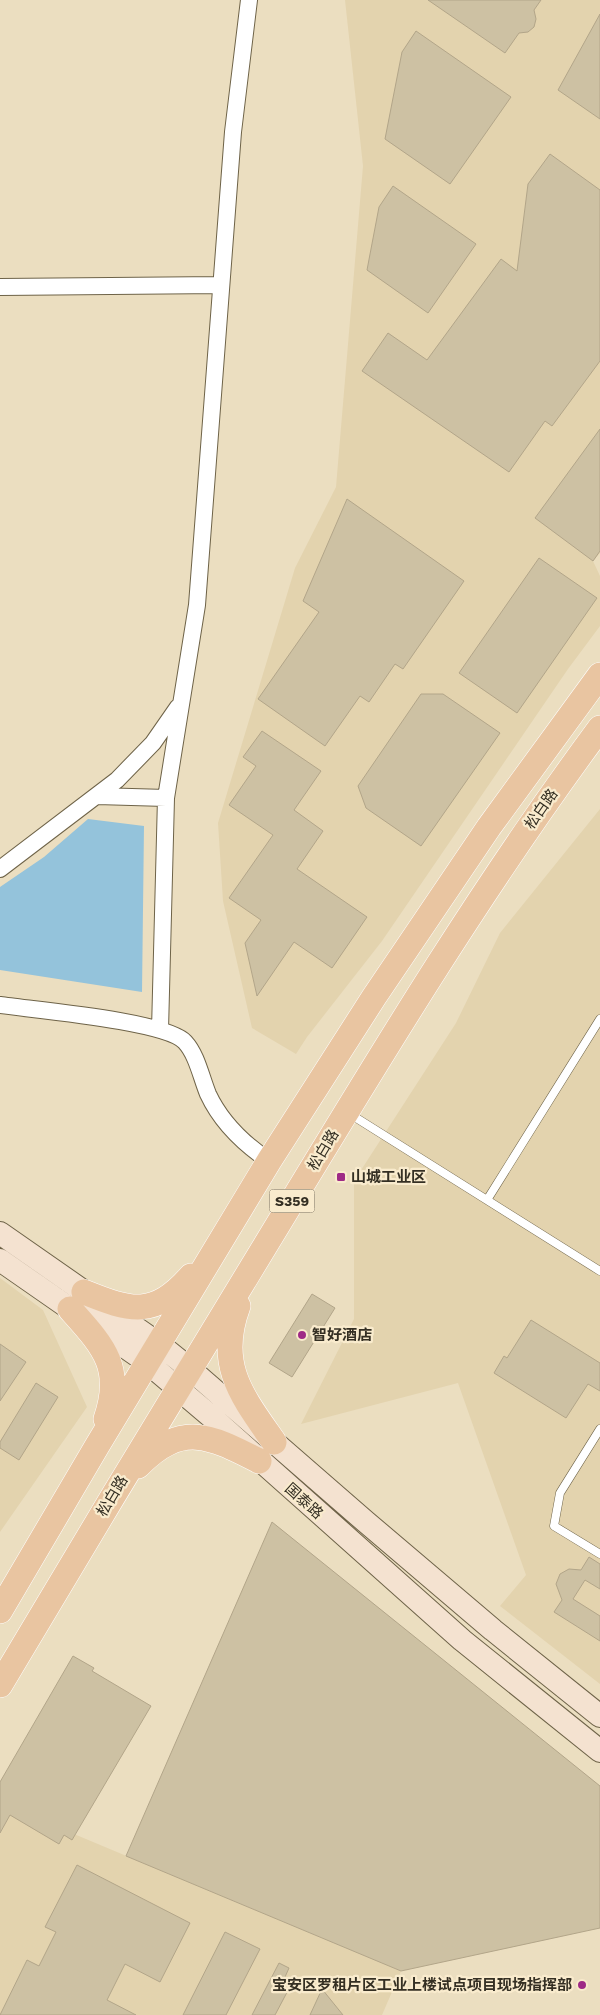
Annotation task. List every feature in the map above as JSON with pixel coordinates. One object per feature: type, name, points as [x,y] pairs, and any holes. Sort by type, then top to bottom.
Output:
[{"type":"main road","name":"S359","points":[[0,1611],[269,1161],[374,996],[483,835],[600,675]]},
{"type":"main road","name":"松白路","points":[[0,1685],[119,1485],[422,989],[507,858],[557,785],[600,728]]},
{"type":"main road","points":[[77,1300],[142,1308],[158,1304],[182,1286],[227,1231]]},
{"type":"main road","points":[[253,1266],[234,1315],[230,1337],[230,1360],[240,1391],[267,1452]]},
{"type":"main road","points":[[77,1300],[107,1356],[112,1372],[113,1390],[110,1408],[97,1446]]},
{"type":"main road","points":[[119,1485],[146,1457],[161,1446],[174,1440],[192,1436],[210,1438],[267,1452]]},
{"type":"street","points":[[160,1030],[166,798],[197,605],[233,132],[249,0]]},
{"type":"street","points":[[0,287],[221,285]]},
{"type":"street","points":[[0,869],[117,780],[142,756],[169,722],[182,700]]},
{"type":"street","points":[[97,796],[166,798]]},
{"type":"street","points":[[0,1005],[128,1022],[173,1034],[184,1041],[191,1051],[216,1108],[230,1127],[250,1148],[269,1161]]},
{"type":"street","name":"国泰路","points":[[0,1233],[77,1300],[154,1353],[184,1378],[267,1452],[462,1640],[600,1751]]},
{"type":"street","name":"国泰路","points":[[0,1260],[77,1300]]},
{"type":"street","name":"国泰路","points":[[267,1452],[600,1716]]},
{"type":"lane","points":[[487,1200],[600,1019]]},
{"type":"lane","points":[[346,1112],[600,1271]]},
{"type":"lane","points":[[600,1429],[560,1493],[554,1526],[600,1554]]},
{"type":"shaded area","points":[[345,0],[600,0],[600,553],[593,561],[600,576],[600,626],[568,669],[382,941],[307,1037],[296,1054],[252,1028],[223,901],[218,823],[295,568],[336,487],[363,166]]},
{"type":"shaded area","points":[[600,809],[600,1684],[500,1606],[526,1575],[458,1383],[301,1424],[354,1319],[354,1181],[456,1023],[500,933]]},
{"type":"shaded area","points":[[0,1278],[43,1310],[87,1407],[0,1532]]},
{"type":"shaded area","points":[[0,1803],[401,1971],[382,2015],[0,2015]]},
{"type":"water","points":[[88,819],[144,826],[142,992],[0,970],[0,887],[44,857]]},
{"type":"building","points":[[428,0],[541,0],[534,10],[536,19],[534,27],[528,32],[519,33],[505,53]]},
{"type":"building","points":[[600,14],[600,119],[558,90]]},
{"type":"building","points":[[416,31],[511,97],[450,184],[385,139],[402,52]]},
{"type":"building","points":[[550,154],[600,190],[600,361],[552,426],[545,421],[509,472],[362,371],[388,333],[427,360],[501,259],[517,271],[528,184]]},
{"type":"building","points":[[393,186],[476,244],[428,313],[367,270],[379,207]]},
{"type":"building","points":[[600,429],[600,551],[593,561],[535,518]]},
{"type":"building","points":[[347,499],[464,581],[403,669],[395,664],[369,702],[360,696],[325,746],[258,699],[319,612],[303,601]]},
{"type":"building","points":[[539,558],[597,598],[517,713],[459,673]]},
{"type":"building","points":[[421,694],[443,694],[500,733],[421,846],[366,808],[358,786]]},
{"type":"building","points":[[262,731],[321,771],[294,810],[323,831],[297,869],[367,917],[332,968],[294,942],[257,996],[245,943],[261,920],[229,898],[273,835],[229,805],[256,766],[243,757]]},
{"type":"building","points":[[312,1294],[335,1308],[292,1377],[269,1363]]},
{"type":"building","points":[[531,1320],[600,1363],[600,1391],[588,1384],[566,1418],[494,1373],[504,1356],[507,1358]]},
{"type":"building","points":[[0,1344],[26,1362],[0,1401]]},
{"type":"building","points":[[36,1383],[58,1397],[19,1460],[0,1448],[0,1442]]},
{"type":"building","points":[[272,1522],[600,1786],[600,1928],[401,1971],[126,1856]]},
{"type":"building","points":[[589,1557],[600,1564],[600,1589],[585,1580],[573,1599],[600,1616],[600,1641],[554,1612],[562,1600],[556,1584],[560,1574],[569,1569],[581,1570]]},
{"type":"building","points":[[73,1656],[94,1668],[92,1671],[151,1706],[72,1840],[64,1835],[59,1844],[10,1815],[0,1833],[0,1782]]},
{"type":"building","points":[[77,1865],[190,1923],[160,1982],[125,1964],[107,2000],[136,2015],[0,2015],[27,1960],[39,1966],[56,1932],[45,1927]]},
{"type":"building","points":[[225,1932],[260,1949],[226,2015],[183,2015]]},
{"type":"building","points":[[279,1963],[289,1968],[285,1977],[293,1981],[275,2015],[252,2015]]},
{"type":"building","points":[[322,1989],[343,2015],[310,2015]]},
{"type":"place","name":"山城工业区","points":[[341,1177]]},
{"type":"place","name":"智好酒店","points":[[302,1335]]},
{"type":"place","name":"宝安区罗租片区工业上楼试点项目现场指挥部","points":[[582,1985]]}]
